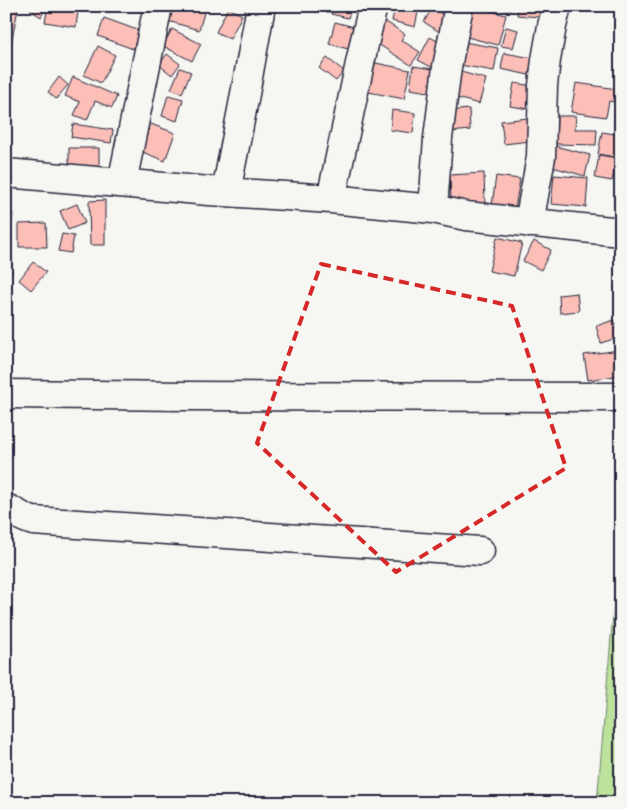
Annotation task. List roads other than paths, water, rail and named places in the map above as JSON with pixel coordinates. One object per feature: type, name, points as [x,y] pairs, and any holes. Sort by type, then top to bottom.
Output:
[{"type":"street","points":[[122,182],[158,6]]},
{"type":"street","points":[[226,192],[261,6]]},
{"type":"street","points":[[331,199],[373,6]]},
{"type":"street","points":[[433,209],[438,138],[459,6]]},
{"type":"street","points":[[529,222],[541,157],[543,85],[546,60],[557,6]]},
{"type":"street","points":[[6,173],[331,199],[433,209],[466,216],[621,232]]},
{"type":"street","points":[[6,394],[621,397]]},
{"type":"street","points":[[6,508],[24,519],[33,521],[480,551]]}]
